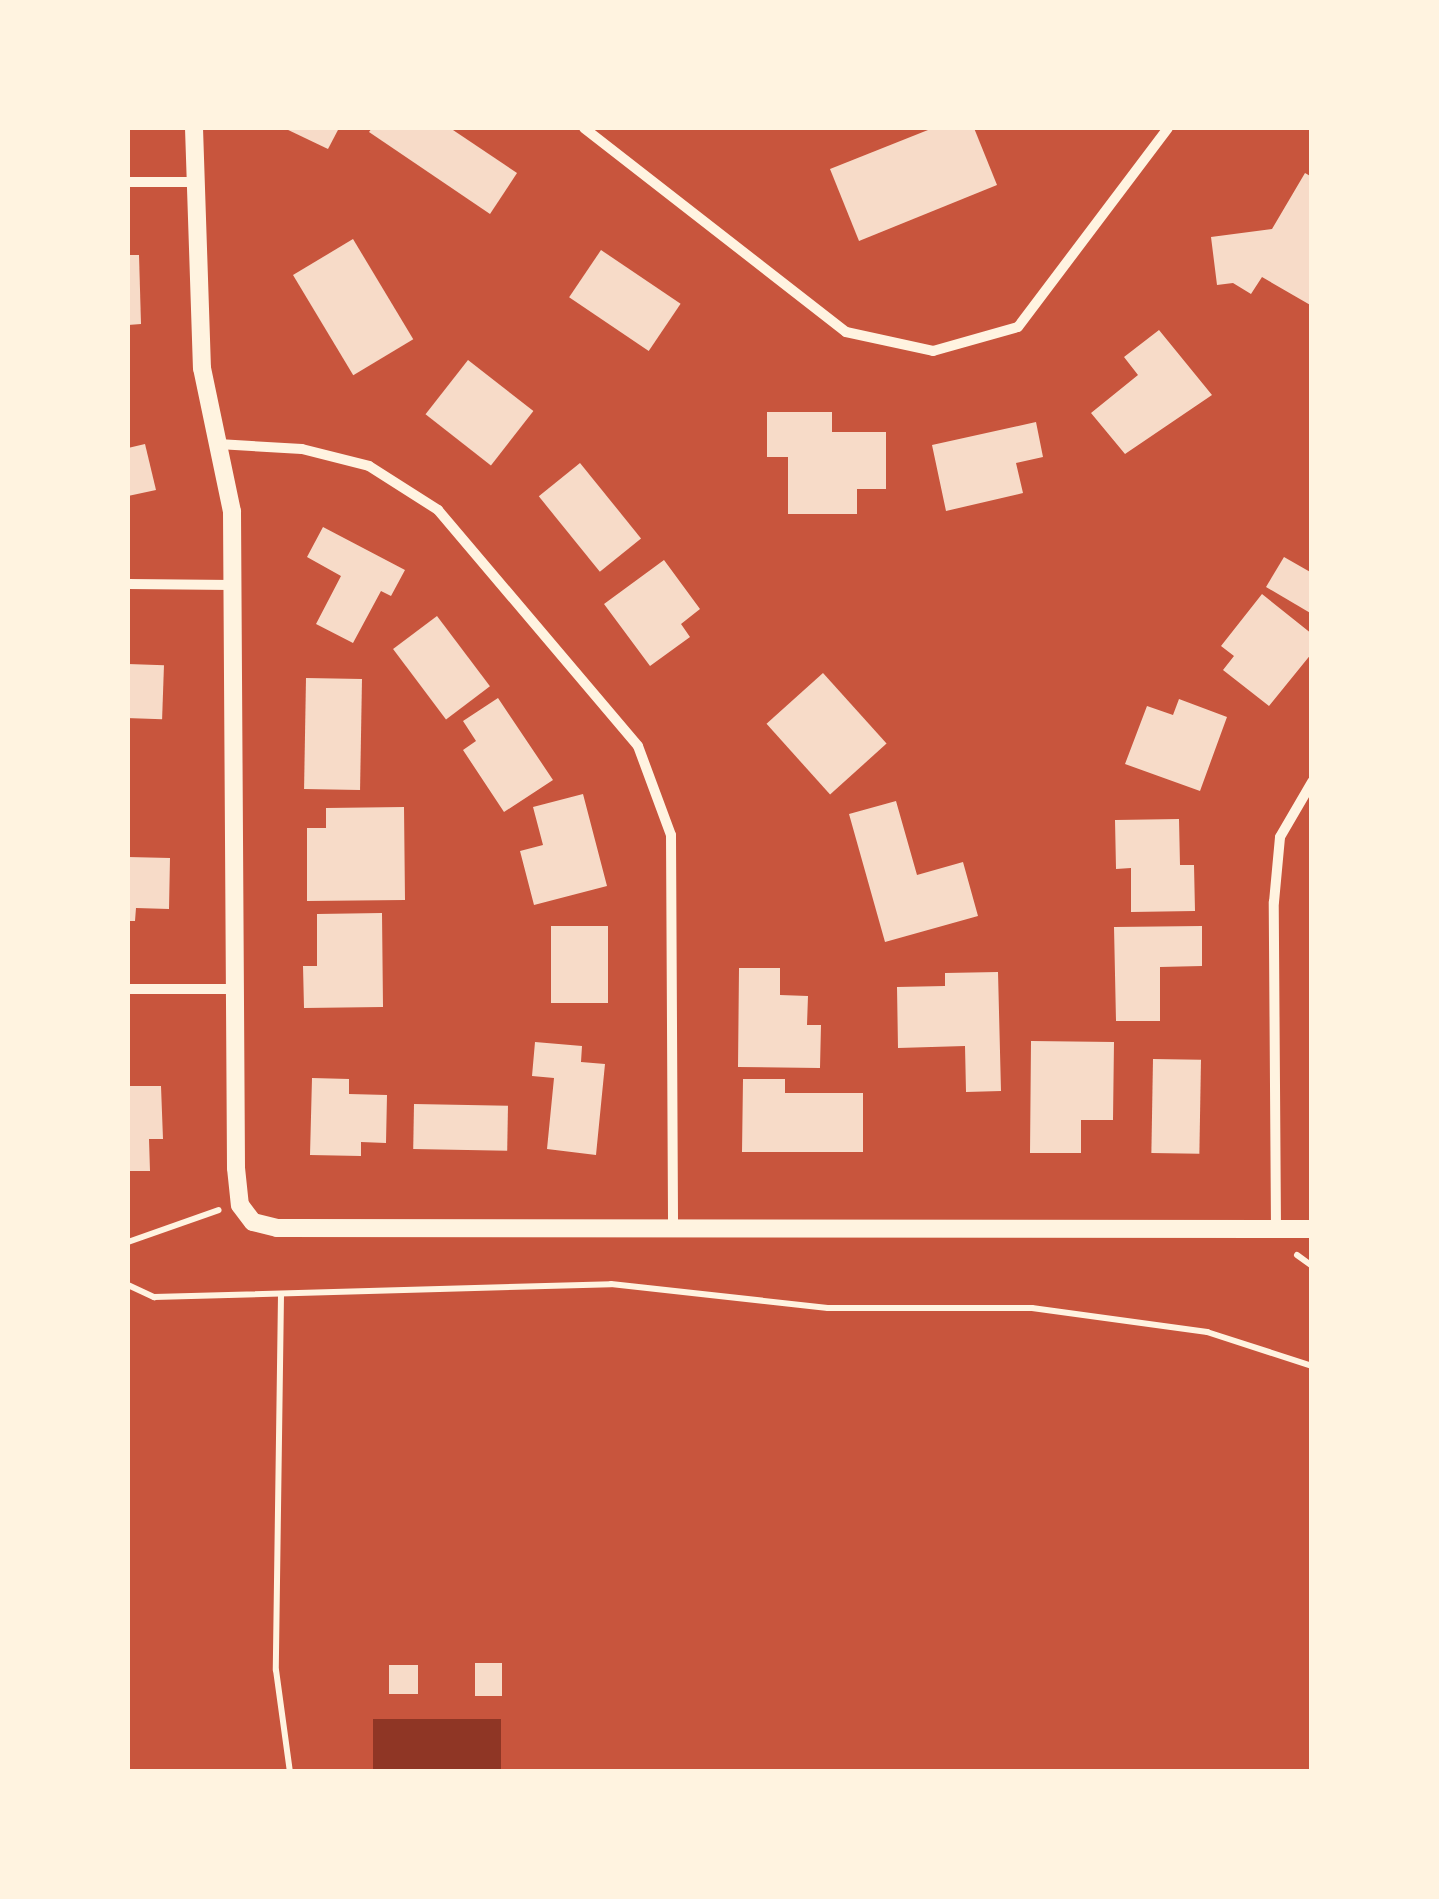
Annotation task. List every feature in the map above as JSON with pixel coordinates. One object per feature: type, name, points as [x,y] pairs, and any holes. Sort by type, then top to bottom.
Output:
[{"type":"street","points":[[194,128],[202,368],[232,512],[240,1205],[253,1222],[278,1228],[1312,1229]]},
{"type":"street","points":[[584,128],[846,332],[933,350],[1018,327],[1168,128]]},
{"type":"street","points":[[128,182],[193,182]]},
{"type":"street","points":[[215,444],[302,448],[368,466],[438,510],[638,746],[671,836],[673,1229]]},
{"type":"street","points":[[128,584],[234,585]]},
{"type":"street","points":[[1276,1229],[1274,902],[1280,837],[1312,782]]},
{"type":"street","points":[[128,989],[237,989]]},
{"type":"path","points":[[128,1242],[240,1205]]},
{"type":"path","points":[[128,1285],[154,1297],[611,1284],[828,1308],[1032,1308],[1207,1332],[1312,1366]]},
{"type":"path","points":[[282,1295],[276,1670],[290,1772]]},
{"type":"shaded area","points":[[373,1719],[501,1719],[501,1771],[373,1771]]},
{"type":"building","points":[[284,128],[339,128],[328,149]]},
{"type":"building","points":[[372,128],[450,128],[517,173],[490,214],[369,132]]},
{"type":"building","points":[[933,128],[974,128],[997,185],[859,241],[830,169]]},
{"type":"building","points":[[1305,173],[1312,177],[1312,306],[1262,277],[1251,294],[1233,283],[1217,285],[1211,237],[1272,229]]},
{"type":"building","points":[[353,239],[413,339],[353,375],[293,275]]},
{"type":"building","points":[[601,250],[681,304],[649,351],[569,297]]},
{"type":"building","points":[[128,255],[139,255],[141,324],[128,325]]},
{"type":"building","points":[[1159,330],[1212,395],[1125,454],[1091,413],[1138,375],[1124,357]]},
{"type":"building","points":[[468,360],[533,411],[491,465],[426,414]]},
{"type":"building","points":[[767,412],[832,412],[832,432],[886,432],[886,489],[857,489],[857,514],[788,514],[788,457],[767,457]]},
{"type":"building","points":[[1036,422],[1043,457],[1016,463],[1023,493],[946,511],[932,445]]},
{"type":"building","points":[[145,444],[156,490],[128,496],[128,448]]},
{"type":"building","points":[[580,463],[641,538],[600,572],[539,496]]},
{"type":"building","points":[[323,527],[405,570],[391,596],[381,591],[353,643],[316,624],[341,576],[307,557]]},
{"type":"building","points":[[1284,557],[1312,573],[1312,614],[1266,587]]},
{"type":"building","points":[[664,560],[700,609],[681,624],[690,637],[650,666],[604,604]]},
{"type":"building","points":[[1262,594],[1312,634],[1312,653],[1269,706],[1223,670],[1234,656],[1221,646]]},
{"type":"building","points":[[437,616],[490,686],[446,719],[393,649]]},
{"type":"building","points":[[128,664],[164,665],[162,719],[128,718]]},
{"type":"building","points":[[823,673],[887,744],[830,794],[767,724]]},
{"type":"building","points":[[306,678],[362,679],[360,790],[304,789]]},
{"type":"building","points":[[498,698],[553,780],[504,812],[463,750],[476,741],[463,721]]},
{"type":"building","points":[[1179,699],[1227,717],[1200,791],[1125,764],[1147,706],[1173,715]]},
{"type":"building","points":[[583,794],[607,886],[534,905],[520,851],[543,845],[533,807]]},
{"type":"building","points":[[896,801],[917,875],[963,862],[978,916],[885,942],[849,814]]},
{"type":"building","points":[[404,807],[405,900],[307,901],[307,828],[326,828],[326,808]]},
{"type":"building","points":[[1179,819],[1180,865],[1194,865],[1195,911],[1131,912],[1131,868],[1116,869],[1115,820]]},
{"type":"building","points":[[128,857],[170,858],[169,909],[136,908],[135,921],[128,921]]},
{"type":"building","points":[[382,913],[383,1007],[304,1008],[303,966],[317,966],[317,914]]},
{"type":"building","points":[[551,926],[608,926],[608,1003],[551,1003]]},
{"type":"building","points":[[1202,926],[1202,966],[1160,967],[1160,1021],[1116,1021],[1114,927]]},
{"type":"building","points":[[739,968],[780,968],[780,995],[808,996],[807,1025],[821,1025],[820,1068],[738,1067]]},
{"type":"building","points":[[998,972],[1001,1091],[966,1092],[965,1046],[898,1048],[897,987],[945,986],[945,973]]},
{"type":"building","points":[[1031,1041],[1114,1042],[1113,1120],[1081,1120],[1081,1153],[1030,1153]]},
{"type":"building","points":[[535,1042],[582,1046],[581,1062],[605,1064],[596,1155],[547,1149],[554,1078],[532,1076]]},
{"type":"building","points":[[1153,1059],[1201,1060],[1199,1154],[1151,1153]]},
{"type":"building","points":[[312,1078],[349,1079],[349,1094],[387,1095],[386,1143],[361,1142],[361,1156],[310,1155]]},
{"type":"building","points":[[743,1079],[785,1079],[785,1093],[863,1093],[863,1152],[742,1152]]},
{"type":"building","points":[[128,1086],[161,1086],[163,1139],[149,1139],[150,1171],[128,1171]]},
{"type":"building","points":[[414,1104],[508,1106],[507,1151],[413,1149]]},
{"type":"building","points":[[475,1663],[502,1663],[502,1696],[475,1696]]},
{"type":"building","points":[[389,1665],[418,1665],[418,1694],[389,1694]]}]
